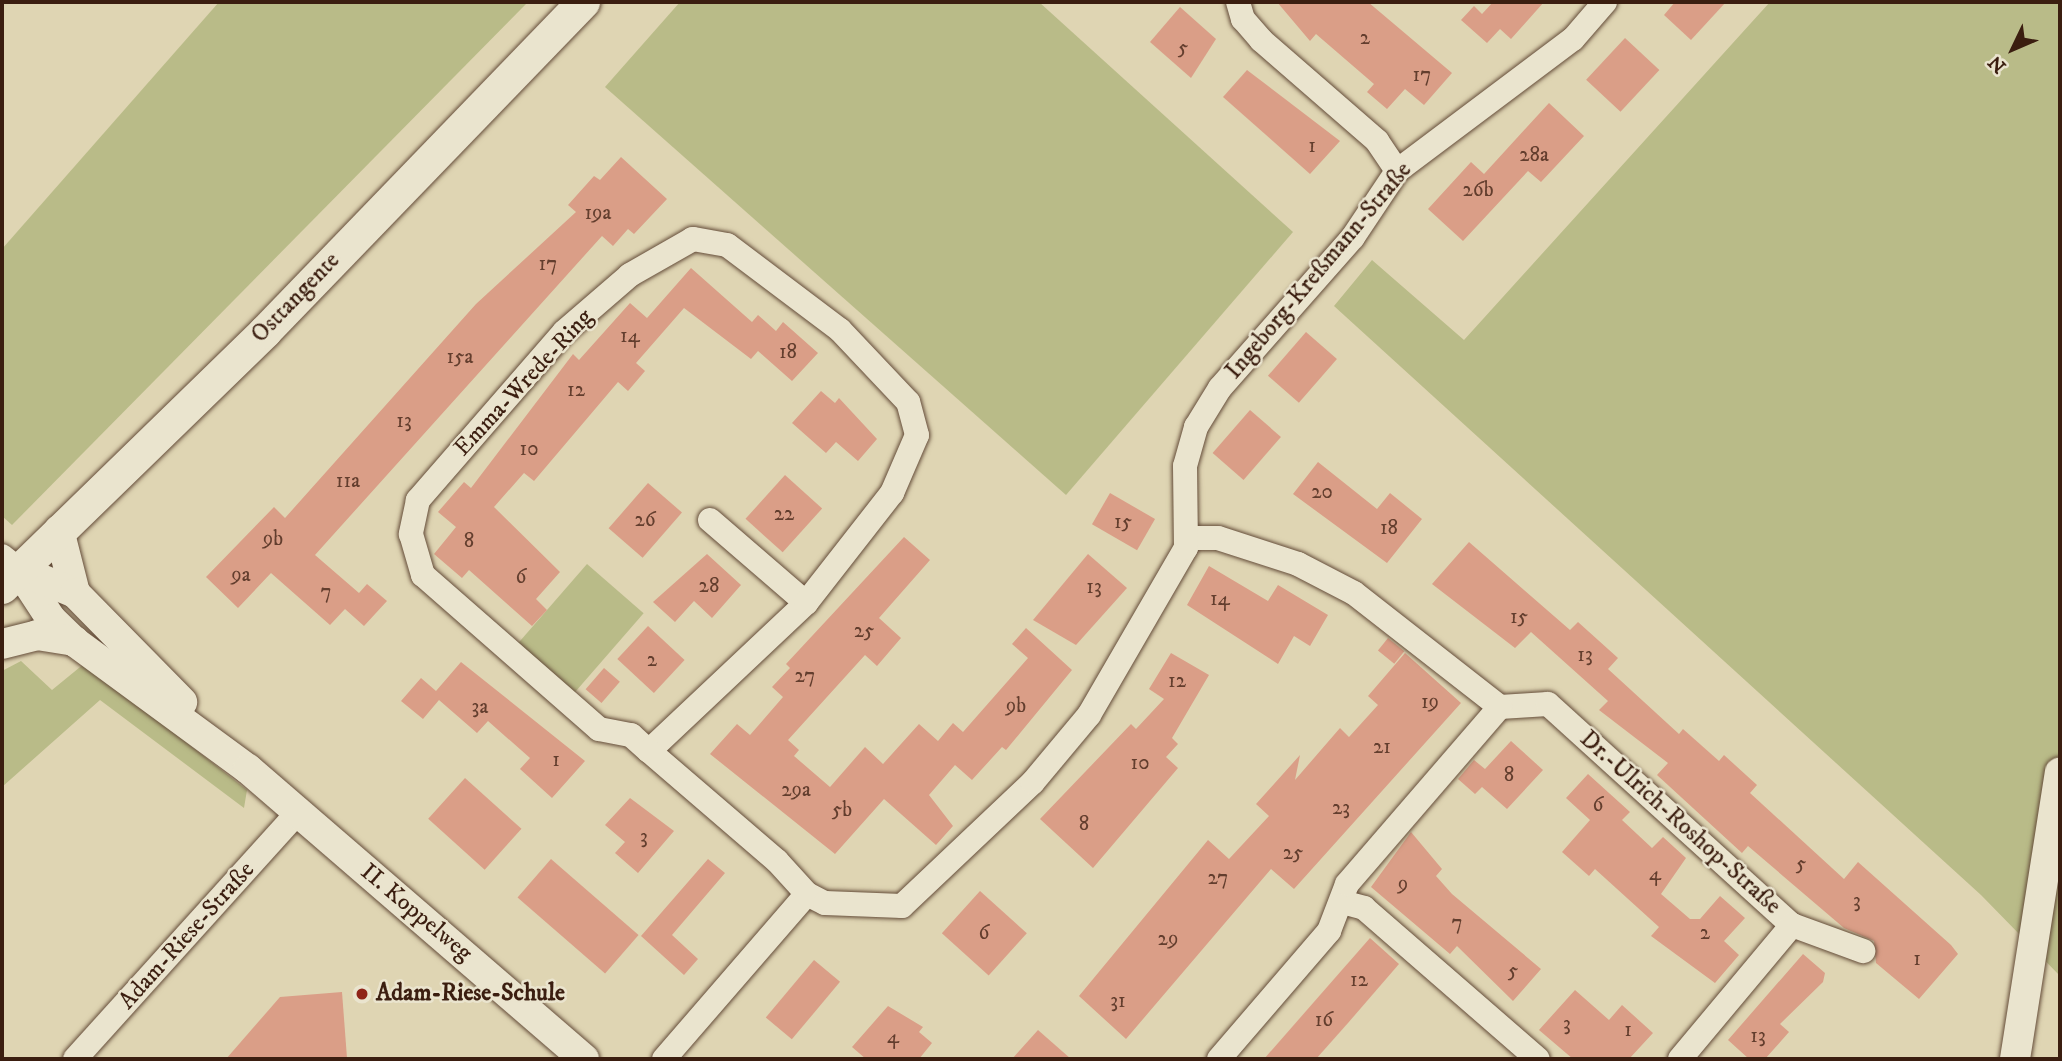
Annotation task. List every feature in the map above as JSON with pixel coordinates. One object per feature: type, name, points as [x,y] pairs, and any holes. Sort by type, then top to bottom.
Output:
[{"type":"main road","name":"Osttangente","points":[[8,571],[59,530],[265,331],[583,2]]},
{"type":"street","points":[[1238,2],[1242,19],[1261,40],[1377,141],[1397,170]]},
{"type":"street","name":"Ingeborg-Kreßmann-Straße","points":[[1187,538],[1185,466],[1196,427],[1220,388],[1353,237],[1397,170],[1573,39],[1605,2]]},
{"type":"street","name":"Emma-Wrede-Ring","points":[[649,751],[806,603],[892,494],[917,435],[908,402],[840,330],[727,245],[693,239],[630,275],[564,332],[418,500],[411,534],[423,575],[600,729],[632,736],[807,894]]},
{"type":"street","points":[[710,520],[806,603]]},
{"type":"street","points":[[59,530],[75,593]]},
{"type":"street","points":[[664,1059],[807,894],[825,903],[902,906],[985,833],[1089,715],[1187,538],[1218,538],[1298,564],[1383,613],[1500,707],[1356,874],[1329,931],[1219,1059]]},
{"type":"street","name":"II. Koppelweg","points":[[8,571],[75,593],[248,769]]},
{"type":"street","name":"II. Koppelweg","points":[[8,571],[75,642],[248,769],[584,1059]]},
{"type":"street","points":[[2,644],[37,635],[75,642]]},
{"type":"street","name":"Dr.-Ulrich-Roshop-Straße","points":[[1500,707],[1548,704],[1793,925],[1863,951]]},
{"type":"street","points":[[2015,1059],[2060,773]]},
{"type":"street","name":"Adam-Riese-Straße","points":[[75,1059],[298,812]]},
{"type":"street","points":[[1342,902],[1364,908],[1538,1059]]},
{"type":"street","points":[[1680,1059],[1793,925]]},
{"type":"green space","points":[[219,2],[528,2],[12,525],[2,516],[2,249]]},
{"type":"green space","points":[[680,2],[1039,2],[1293,232],[1066,495],[605,87]]},
{"type":"green space","points":[[1770,2],[2060,2],[2060,976],[1981,895],[1334,306],[1372,260],[1464,340]]},
{"type":"green space","points":[[587,564],[644,613],[573,694],[517,645]]},
{"type":"green space","points":[[21,661],[52,690],[85,663],[247,790],[244,808],[100,700],[2,787],[2,671]]},
{"type":"building","points":[[1277,2],[1368,2],[1452,73],[1424,105],[1405,89],[1387,109],[1367,92],[1374,84],[1316,34],[1310,41]]},
{"type":"building","points":[[1493,2],[1544,2],[1511,39],[1500,29],[1487,43],[1461,20],[1474,6],[1482,14]]},
{"type":"building","points":[[1675,2],[1726,2],[1691,40],[1664,15]]},
{"type":"building","points":[[1180,7],[1216,39],[1191,78],[1150,42]]},
{"type":"building","points":[[1625,38],[1659,70],[1620,112],[1586,80]]},
{"type":"building","points":[[1247,70],[1340,141],[1310,174],[1223,97]]},
{"type":"building","points":[[1549,103],[1584,136],[1541,182],[1528,171],[1463,241],[1428,209],[1471,162],[1484,174]]},
{"type":"building","points":[[621,157],[667,199],[634,234],[628,229],[613,246],[602,236],[315,555],[359,593],[367,584],[387,601],[364,626],[345,609],[330,625],[271,573],[238,608],[206,577],[274,507],[285,518],[476,304],[576,212],[568,205],[594,176],[600,180]]},
{"type":"building","points":[[691,268],[752,322],[758,315],[776,331],[783,322],[818,353],[792,381],[758,351],[751,359],[684,308],[636,363],[645,371],[628,391],[618,382],[534,481],[524,473],[494,507],[560,572],[536,599],[547,610],[532,626],[469,570],[462,578],[434,554],[456,527],[438,512],[464,482],[471,488],[573,354],[579,360],[630,303],[647,318]]},
{"type":"building","points":[[1306,332],[1337,359],[1299,403],[1268,376]]},
{"type":"building","points":[[821,391],[835,403],[839,398],[877,439],[858,461],[836,442],[826,453],[792,423]]},
{"type":"building","points":[[1250,410],[1281,437],[1244,480],[1213,453]]},
{"type":"building","points":[[1318,462],[1377,509],[1390,493],[1422,519],[1387,563],[1293,494]]},
{"type":"building","points":[[785,475],[822,508],[783,552],[746,519]]},
{"type":"building","points":[[648,483],[682,513],[643,558],[609,528]]},
{"type":"building","points":[[1110,493],[1155,519],[1137,550],[1092,524]]},
{"type":"building","points":[[904,537],[930,560],[879,618],[901,638],[877,666],[865,655],[788,740],[799,750],[794,756],[830,787],[865,747],[883,764],[919,724],[938,741],[953,723],[963,732],[1028,658],[1012,644],[1026,628],[1072,670],[1006,750],[1002,747],[972,780],[955,765],[929,795],[953,826],[936,845],[884,799],[835,854],[710,754],[737,724],[750,735],[783,697],[772,687],[790,668],[786,664]]},
{"type":"building","points":[[1469,542],[1570,630],[1578,622],[1618,658],[1608,669],[1679,734],[1683,729],[1719,761],[1724,755],[1757,785],[1750,793],[1844,879],[1858,862],[1951,945],[1958,954],[1919,999],[1876,963],[1874,941],[1844,928],[1748,846],[1742,853],[1657,775],[1668,763],[1599,710],[1608,701],[1531,632],[1515,648],[1432,584]]},
{"type":"building","points":[[707,554],[741,585],[712,618],[694,601],[675,622],[653,602]]},
{"type":"building","points":[[1088,554],[1127,588],[1076,645],[1033,620]]},
{"type":"building","points":[[1209,566],[1268,601],[1278,585],[1328,615],[1310,646],[1294,636],[1278,664],[1187,605]]},
{"type":"building","points":[[648,626],[685,660],[654,693],[617,659]]},
{"type":"building","points":[[1388,638],[1404,651],[1394,664],[1378,650]]},
{"type":"building","points":[[1171,653],[1209,675],[1172,738],[1178,744],[1166,757],[1178,768],[1093,868],[1040,819],[1131,724],[1136,729],[1164,699],[1149,689]]},
{"type":"building","points":[[1405,653],[1461,703],[1294,889],[1271,869],[1126,1039],[1079,996],[1208,840],[1229,859],[1269,816],[1256,804],[1300,755],[1295,780],[1340,728],[1349,737],[1378,705],[1368,696]]},
{"type":"building","points":[[461,662],[585,761],[552,798],[520,769],[530,758],[488,721],[477,733],[439,700],[423,719],[401,701],[421,678],[436,691]]},
{"type":"building","points":[[604,668],[620,682],[601,703],[586,689]]},
{"type":"building","points":[[1511,741],[1543,770],[1507,809],[1482,787],[1475,794],[1458,779],[1474,760],[1485,769]]},
{"type":"building","points":[[1588,774],[1630,812],[1622,820],[1652,848],[1663,837],[1686,858],[1661,894],[1690,919],[1700,919],[1720,896],[1745,918],[1724,941],[1739,955],[1715,983],[1651,936],[1659,927],[1595,869],[1589,876],[1562,852],[1590,820],[1566,798]]},
{"type":"building","points":[[465,778],[521,829],[485,870],[428,819]]},
{"type":"building","points":[[630,798],[674,831],[638,873],[615,853],[625,842],[605,825]]},
{"type":"building","points":[[1411,832],[1442,869],[1436,876],[1452,894],[1541,969],[1513,1001],[1457,946],[1450,954],[1371,887]]},
{"type":"building","points":[[551,859],[639,935],[605,974],[518,897]]},
{"type":"building","points":[[708,859],[725,873],[672,935],[698,959],[684,975],[641,936]]},
{"type":"building","points":[[980,891],[1027,933],[989,976],[942,933]]},
{"type":"building","points":[[1370,938],[1399,964],[1348,1023],[1316,1059],[1264,1059]]},
{"type":"building","points":[[1803,954],[1825,973],[1823,982],[1780,1024],[1789,1032],[1765,1059],[1749,1059],[1728,1040]]},
{"type":"building","points":[[814,960],[840,982],[792,1039],[766,1017]]},
{"type":"building","points":[[1575,990],[1609,1020],[1622,1005],[1653,1033],[1629,1059],[1573,1059],[1539,1030]]},
{"type":"building","points":[[342,992],[347,1058],[226,1059],[280,997]]},
{"type":"building","points":[[888,1006],[923,1027],[919,1032],[932,1043],[919,1059],[866,1059],[852,1047]]},
{"type":"building","points":[[1038,1030],[1071,1059],[1012,1059]]},
{"type":"place","name":"Adam-Riese-Schule","points":[[362,994]]}]
